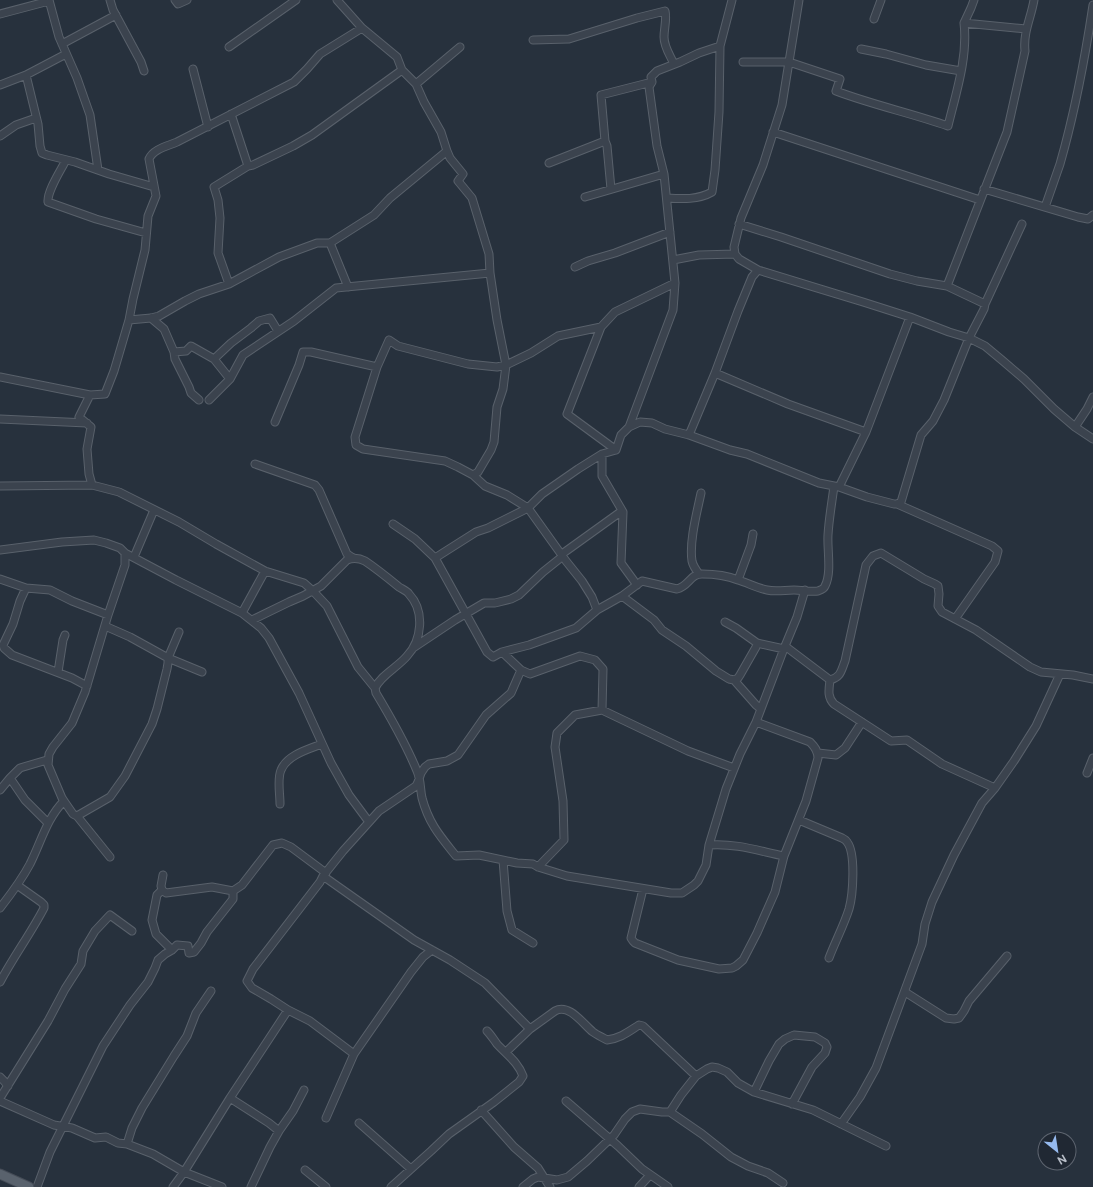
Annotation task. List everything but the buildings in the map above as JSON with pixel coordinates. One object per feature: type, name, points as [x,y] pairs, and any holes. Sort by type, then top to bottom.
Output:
[{"type":"main road","points":[[0,1174],[23,1186]]},
{"type":"street","points":[[110,0],[144,71]]},
{"type":"street","points":[[175,0],[178,4],[187,0]]},
{"type":"street","points":[[229,47],[296,0]]},
{"type":"street","points":[[337,0],[362,28],[397,57],[402,70],[416,84],[424,102],[441,132],[450,158],[463,174],[458,181],[472,198],[489,254],[490,273],[497,320],[506,365],[503,389],[497,407],[494,442],[478,472],[473,475]]},
{"type":"street","points":[[667,198],[682,199],[700,197],[712,192],[719,112],[720,46],[732,0]]},
{"type":"street","points":[[799,0],[782,105],[763,165],[739,224],[734,247],[735,254],[739,259],[758,270],[910,317],[948,332],[969,338],[985,346],[1038,392],[1054,409],[1075,427],[1093,439]]},
{"type":"street","points":[[874,19],[881,0]]},
{"type":"street","points":[[743,62],[789,62],[840,79],[836,91],[859,100],[930,119],[948,126],[961,70],[966,35],[964,23],[974,0]]},
{"type":"street","points":[[947,286],[1007,132],[1025,51],[1024,40],[1026,29],[1034,0]]},
{"type":"street","points":[[0,14],[49,1],[59,37],[77,78],[90,115],[98,170]]},
{"type":"street","points":[[1045,207],[1060,163],[1073,109],[1093,5]]},
{"type":"street","points":[[533,40],[569,39],[665,11],[665,45],[674,64]]},
{"type":"street","points":[[62,44],[116,15]]},
{"type":"street","points":[[964,23],[1026,29]]},
{"type":"street","points":[[0,377],[90,394],[105,394],[114,371],[129,320],[145,250],[148,216],[156,196],[149,159],[152,154],[294,82],[320,54],[362,28]]},
{"type":"street","points":[[616,450],[621,436],[629,426],[673,310],[675,283],[667,198],[664,174],[657,146],[649,87],[652,82],[650,77],[657,71],[699,53],[720,46]]},
{"type":"street","points":[[416,84],[460,47]]},
{"type":"street","points":[[862,49],[926,66],[961,70]]},
{"type":"street","points":[[0,85],[26,75],[66,54]]},
{"type":"street","points":[[193,69],[208,126]]},
{"type":"street","points":[[229,284],[218,253],[220,218],[218,200],[214,187],[248,166],[293,146],[312,135],[402,70]]},
{"type":"street","points":[[26,75],[39,131],[42,153],[154,187]]},
{"type":"street","points":[[611,189],[601,95],[652,82]]},
{"type":"street","points":[[231,114],[248,166]]},
{"type":"street","points":[[0,136],[16,125],[36,118]]},
{"type":"street","points":[[773,132],[980,200]]},
{"type":"street","points":[[549,163],[605,141]]},
{"type":"street","points":[[129,320],[159,316],[199,294],[229,284],[279,257],[317,243],[330,243],[374,215],[390,198],[447,151]]},
{"type":"street","points":[[66,160],[51,190],[48,202],[96,219],[146,233]]},
{"type":"street","points":[[585,198],[664,174]]},
{"type":"street","points":[[984,189],[1088,218],[1093,215]]},
{"type":"street","points":[[739,224],[890,274],[917,281],[947,286],[985,304]]},
{"type":"street","points":[[897,504],[901,502],[921,435],[933,421],[942,406],[969,338],[984,309],[1022,224]]},
{"type":"street","points":[[575,267],[670,232]]},
{"type":"street","points":[[330,243],[348,287]]},
{"type":"street","points":[[673,260],[699,255],[735,254]]},
{"type":"street","points":[[689,435],[715,374],[752,277],[758,270]]},
{"type":"street","points":[[209,400],[230,379],[243,355],[294,321],[336,288],[490,273]]},
{"type":"street","points":[[616,450],[567,414],[601,327],[615,312],[675,283]]},
{"type":"street","points":[[393,524],[415,539],[435,558],[487,652],[494,657],[502,652],[529,645],[576,628],[596,610],[646,581],[677,589],[683,588],[694,576],[699,574],[716,575],[738,580],[766,590],[819,591],[826,586],[830,511],[836,487],[866,432],[910,317]]},
{"type":"street","points":[[151,318],[164,328],[174,352],[175,359],[191,393],[199,400]]},
{"type":"street","points":[[214,359],[231,343],[259,321],[270,318],[278,331]]},
{"type":"street","points":[[596,610],[592,597],[582,581],[528,508],[507,495],[485,486],[473,475],[445,461],[363,448],[356,445],[355,437],[378,367],[389,340],[398,346],[468,364],[497,367],[506,365],[531,353],[558,336],[601,327]]},
{"type":"street","points":[[174,352],[186,351],[191,346],[214,359],[230,379]]},
{"type":"street","points":[[275,422],[303,352],[311,352],[378,367]]},
{"type":"street","points":[[715,374],[788,404],[866,432]]},
{"type":"street","points":[[90,394],[79,417],[91,427],[87,450],[89,474],[92,485]]},
{"type":"street","points":[[1075,427],[1093,397]]},
{"type":"street","points":[[0,420],[87,423]]},
{"type":"street","points":[[629,426],[640,422],[652,423],[665,429],[689,435],[730,450],[747,454],[819,483],[897,504],[992,546],[998,551],[995,562],[955,619]]},
{"type":"street","points":[[435,558],[476,532],[488,528],[528,508],[542,494],[578,469],[602,454],[616,450]]},
{"type":"street","points":[[602,454],[602,476],[623,512],[621,563],[637,585]]},
{"type":"street","points":[[255,464],[315,485],[319,490],[346,554],[353,558]]},
{"type":"street","points":[[0,486],[92,485],[119,492],[178,522],[265,571],[304,583],[327,606],[358,668],[375,688],[376,693],[393,722],[420,778],[422,797],[430,821],[456,856],[479,855],[517,863],[533,864],[567,876],[671,893],[682,893],[688,890],[698,881],[706,865],[709,845],[726,789],[734,768],[756,722],[797,617],[805,590]]},
{"type":"street","points":[[699,574],[694,568],[692,562],[692,547],[701,493]]},
{"type":"street","points":[[134,558],[154,510]]},
{"type":"street","points":[[413,648],[484,603],[495,603],[511,599],[519,595],[543,572],[563,556],[562,554],[619,513],[623,512]]},
{"type":"street","points":[[738,580],[751,545],[752,534]]},
{"type":"street","points":[[0,550],[45,544],[94,540],[106,543],[120,548],[134,558],[242,613],[252,620],[269,638],[299,693],[331,763],[349,795],[369,822]]},
{"type":"street","points":[[110,857],[77,816],[73,814],[62,798],[50,771],[47,760],[53,747],[72,723],[87,686],[108,615],[125,565],[125,553]]},
{"type":"street","points":[[830,680],[840,675],[845,661],[866,565],[873,556],[881,553],[938,586],[938,606],[942,612],[976,630],[1030,667],[1041,672],[1073,675],[1093,679]]},
{"type":"street","points":[[252,620],[313,591],[327,581],[347,560],[359,558],[365,561],[409,594],[416,605],[420,616],[420,630],[413,648],[408,656],[380,680],[375,688]]},
{"type":"street","points":[[242,613],[265,571]]},
{"type":"street","points":[[0,580],[26,588],[50,590],[72,601],[108,615]]},
{"type":"street","points":[[26,588],[20,600],[13,624],[3,645],[4,648],[12,654],[58,672],[87,686]]},
{"type":"street","points":[[622,596],[654,620],[666,633],[686,646],[716,671],[729,679],[734,680],[761,709]]},
{"type":"street","points":[[725,622],[757,643],[784,647],[830,680]]},
{"type":"street","points":[[105,626],[130,637],[168,658],[202,672]]},
{"type":"street","points":[[77,816],[110,797],[125,776],[147,734],[154,716],[167,669],[168,658],[179,632]]},
{"type":"street","points":[[58,672],[65,635]]},
{"type":"street","points":[[734,680],[740,675],[757,643]]},
{"type":"street","points":[[502,652],[521,670],[530,674],[580,656],[595,660],[603,669],[602,710]]},
{"type":"street","points":[[354,1054],[310,1020],[288,1010],[252,988],[247,980],[253,969],[325,874],[369,822],[379,811],[416,786],[425,767],[429,764],[447,761],[458,755],[486,715],[512,693],[521,670]]},
{"type":"street","points":[[841,1124],[860,1096],[876,1068],[922,944],[925,924],[940,885],[954,855],[982,803],[995,788],[1024,747],[1036,726],[1060,674]]},
{"type":"street","points":[[830,680],[829,696],[832,702],[891,741],[907,740],[942,764],[995,788]]},
{"type":"street","points":[[538,867],[564,840],[563,801],[555,747],[557,733],[575,715],[602,710],[688,751],[734,768]]},
{"type":"street","points":[[643,889],[631,938],[633,941],[678,960],[719,969],[732,968],[744,960],[758,934],[775,892],[784,856],[799,820],[818,758],[818,753],[815,747],[810,742],[756,722]]},
{"type":"street","points":[[818,753],[836,755],[845,748],[862,722]]},
{"type":"street","points":[[280,804],[279,788],[281,769],[293,757],[322,744]]},
{"type":"street","points":[[1087,773],[1093,758]]},
{"type":"street","points":[[0,790],[20,768],[47,760]]},
{"type":"street","points":[[10,778],[25,800],[48,823]]},
{"type":"street","points":[[0,908],[17,885],[29,865],[48,823],[56,809],[64,801]]},
{"type":"street","points":[[799,820],[842,838],[846,841],[850,848],[852,865],[852,896],[848,910],[828,958]]},
{"type":"street","points":[[162,890],[166,893],[212,887],[233,891],[242,885],[273,845],[282,843],[291,847],[414,940],[432,950],[476,982],[485,983],[530,1029]]},
{"type":"street","points":[[709,845],[720,844],[743,846],[784,856]]},
{"type":"street","points":[[503,860],[507,911],[512,930],[533,943]]},
{"type":"street","points":[[162,890],[161,886],[163,875]]},
{"type":"street","points":[[0,982],[44,908],[44,905],[41,902],[17,885]]},
{"type":"street","points":[[162,890],[157,895],[152,920],[156,934],[172,950]]},
{"type":"street","points":[[37,1187],[50,1152],[103,1046],[130,1005],[148,982],[156,968],[158,960],[178,945],[188,946],[189,953],[194,952],[232,899],[233,891]]},
{"type":"street","points":[[132,931],[110,916],[95,931],[83,951],[80,964],[48,1021],[0,1099],[54,1126],[72,1128],[95,1138],[106,1137],[118,1143],[126,1144],[153,1154],[184,1172],[222,1187]]},
{"type":"street","points":[[326,1118],[354,1054],[411,972],[423,957],[432,950]]},
{"type":"street","points":[[905,992],[946,1018],[954,1020],[959,1018],[969,1001],[1007,956]]},
{"type":"street","points":[[126,1144],[142,1108],[187,1036],[196,1013],[211,992]]},
{"type":"street","points":[[506,1052],[530,1029],[559,1009],[571,1013],[581,1020],[593,1032],[607,1040],[621,1036],[639,1025],[643,1026],[696,1076]]},
{"type":"street","points":[[173,1187],[288,1010]]},
{"type":"street","points":[[391,1187],[432,1152],[448,1134],[494,1102],[519,1082],[523,1076],[522,1071],[515,1061],[498,1044],[488,1031]]},
{"type":"street","points":[[754,1092],[769,1060],[779,1044],[785,1039],[794,1035],[815,1037],[825,1043],[827,1047],[825,1053],[812,1067],[792,1104]]},
{"type":"street","points":[[670,1112],[696,1076],[712,1067],[727,1072],[738,1083],[754,1092],[813,1110],[886,1146]]},
{"type":"street","points":[[0,1077],[8,1086]]},
{"type":"street","points":[[251,1187],[279,1131],[293,1111],[304,1090]]},
{"type":"street","points":[[230,1098],[270,1123],[279,1131]]},
{"type":"street","points":[[566,1101],[642,1169],[668,1187]]},
{"type":"street","points":[[523,1187],[538,1177],[557,1180],[568,1177],[614,1135],[632,1112],[640,1109],[670,1112],[702,1134],[731,1157],[784,1183]]},
{"type":"street","points":[[481,1110],[514,1147],[538,1168],[550,1187]]},
{"type":"street","points":[[359,1123],[411,1169]]},
{"type":"street","points":[[305,1170],[326,1187]]},
{"type":"street","points":[[639,1187],[650,1174]]}]
